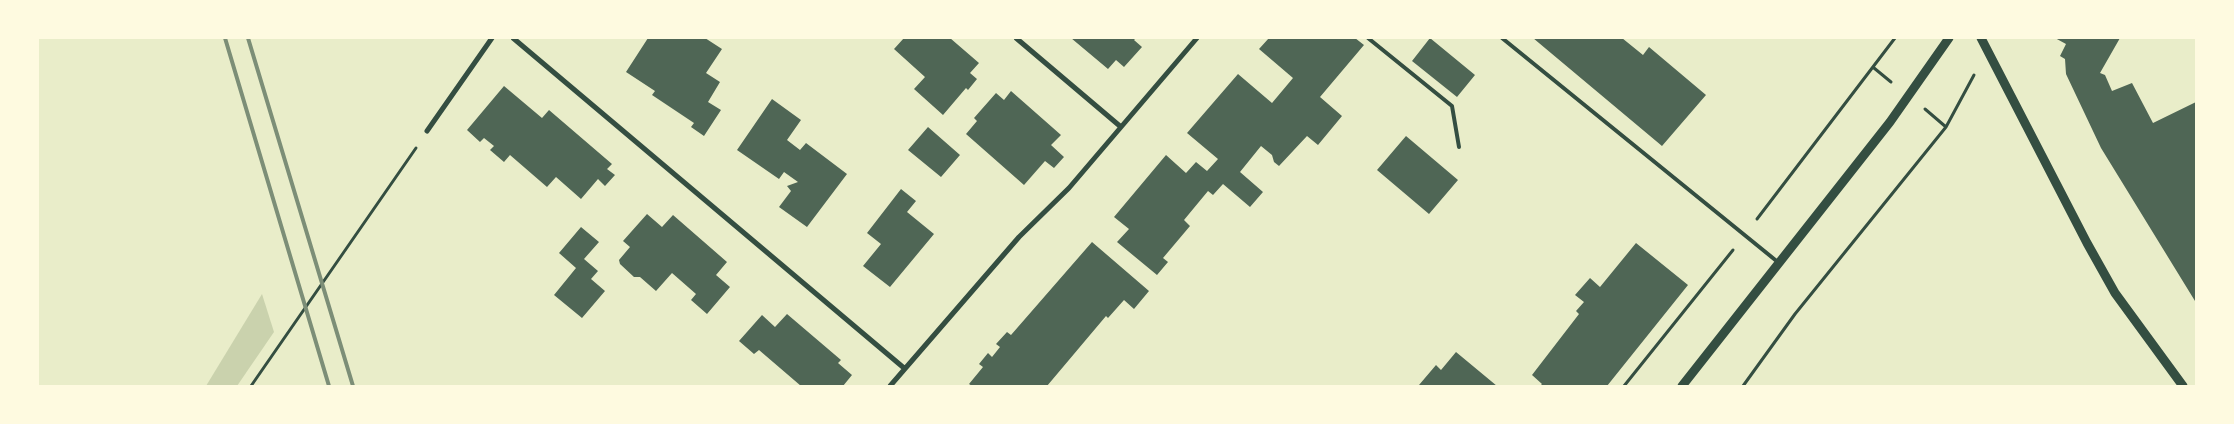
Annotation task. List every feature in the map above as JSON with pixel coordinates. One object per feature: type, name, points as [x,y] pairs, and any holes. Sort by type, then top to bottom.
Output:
[{"type":"street","points":[[428,131],[492,38]]},
{"type":"street","points":[[513,38],[904,368]]},
{"type":"street","points":[[1016,38],[1121,127]]},
{"type":"street","points":[[890,386],[1019,237],[1069,188],[1197,38]]},
{"type":"street","points":[[1682,386],[1890,122],[1949,38]]},
{"type":"street","points":[[1981,38],[2096,260],[2148,341],[2183,386]]},
{"type":"lane","points":[[1368,38],[1452,106],[1459,147]]},
{"type":"lane","points":[[1502,38],[1779,263]]},
{"type":"path","points":[[1624,386],[1744,236],[1895,38]]},
{"type":"path","points":[[1743,386],[1795,314],[1946,127],[1988,50]]},
{"type":"path","points":[[251,386],[428,131]]},
{"type":"green space","points":[[262,294],[274,332],[237,386],[206,386]]},
{"type":"building","points":[[648,38],[705,38],[722,49],[706,73],[720,82],[708,102],[721,110],[704,136],[691,127],[694,123],[652,95],[655,91],[626,72]]},
{"type":"building","points":[[904,38],[950,38],[979,63],[970,73],[977,79],[968,90],[966,88],[943,115],[914,89],[925,77],[894,49]]},
{"type":"building","points":[[1071,38],[1136,38],[1134,40],[1142,47],[1124,67],[1116,60],[1108,69]]},
{"type":"building","points":[[1269,38],[1355,38],[1364,45],[1320,97],[1342,116],[1318,145],[1307,136],[1279,166],[1274,162],[1272,155],[1261,146],[1240,172],[1263,192],[1250,207],[1223,184],[1213,195],[1208,191],[1184,220],[1190,226],[1163,258],[1168,262],[1157,275],[1117,242],[1129,229],[1114,217],[1166,155],[1186,173],[1196,162],[1207,171],[1218,159],[1187,133],[1238,74],[1272,103],[1293,78],[1259,49]]},
{"type":"building","points":[[1430,38],[1475,75],[1457,97],[1412,61]]},
{"type":"building","points":[[1533,38],[1622,38],[1643,55],[1649,47],[1706,95],[1662,146]]},
{"type":"building","points":[[2055,38],[2120,38],[2100,73],[2105,75],[2112,91],[2132,83],[2153,123],[2196,102],[2195,301],[2101,148],[2066,74],[2065,59],[2060,56],[2066,44]]},
{"type":"building","points":[[504,86],[542,118],[549,110],[612,164],[607,169],[615,175],[605,186],[598,179],[581,199],[556,177],[547,187],[510,155],[504,162],[490,150],[494,146],[484,138],[480,142],[467,130]]},
{"type":"building","points":[[1011,91],[1061,135],[1051,145],[1064,157],[1054,168],[1045,161],[1024,185],[966,134],[977,121],[974,118],[996,93],[1004,100]]},
{"type":"building","points":[[772,99],[801,120],[787,140],[800,150],[806,143],[847,174],[807,227],[779,207],[791,191],[787,186],[798,182],[784,172],[779,179],[737,150]]},
{"type":"building","points":[[928,127],[960,155],[941,177],[908,150]]},
{"type":"building","points":[[1406,136],[1458,180],[1429,214],[1377,170]]},
{"type":"building","points":[[901,189],[916,201],[907,212],[934,234],[890,287],[863,266],[881,244],[867,233]]},
{"type":"building","points":[[647,214],[662,227],[673,215],[727,262],[716,275],[730,287],[707,314],[691,300],[696,294],[672,273],[656,291],[640,277],[634,277],[620,264],[619,260],[630,247],[623,241]]},
{"type":"building","points":[[581,227],[599,242],[584,259],[598,271],[591,279],[605,291],[582,318],[554,295],[576,268],[559,253]]},
{"type":"building","points":[[1092,242],[1149,291],[1134,309],[1124,300],[1108,318],[1106,316],[1047,386],[972,386],[969,384],[983,367],[979,364],[988,353],[992,357],[1000,347],[996,344],[1007,332],[1011,335]]},
{"type":"building","points":[[1636,243],[1688,285],[1607,386],[1540,386],[1542,384],[1532,375],[1579,314],[1576,311],[1584,302],[1575,295],[1590,278],[1600,287]]},
{"type":"building","points":[[787,314],[841,360],[838,363],[852,375],[843,386],[801,386],[759,350],[754,354],[739,341],[762,315],[775,327]]},
{"type":"building","points":[[1456,352],[1497,386],[1419,385],[1436,365],[1441,370]]},
{"type":"railway","points":[[225,38],[329,386]]},
{"type":"railway","points":[[248,38],[353,386]]}]
